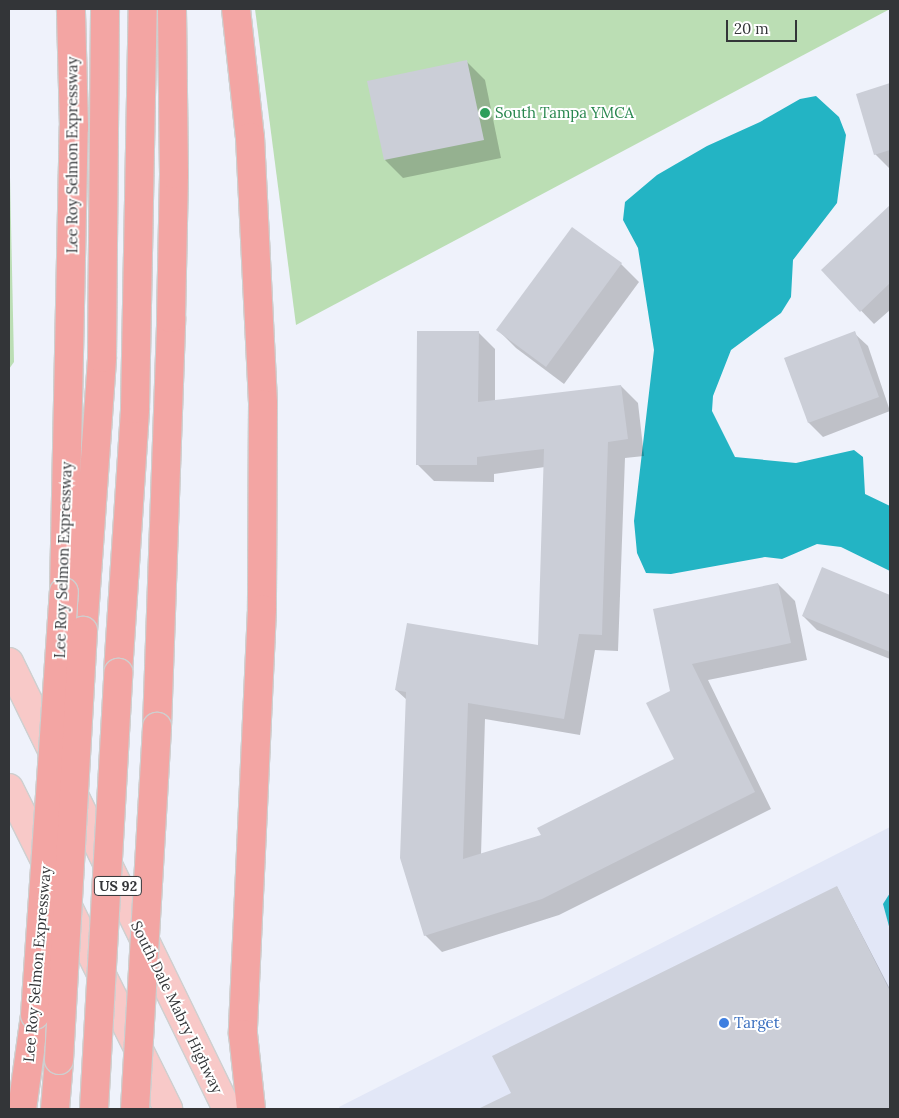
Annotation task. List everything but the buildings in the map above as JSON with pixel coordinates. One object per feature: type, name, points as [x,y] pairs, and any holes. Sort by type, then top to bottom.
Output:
[{"type":"highway","name":"Lee Roy Selmon Expressway","points":[[22,1109],[35,1015],[64,592],[74,127],[71,9]]},
{"type":"highway","points":[[55,1109],[83,631],[102,358],[105,9]]},
{"type":"highway","points":[[94,1109],[118,673],[135,409],[143,9]]},
{"type":"highway","points":[[135,1109],[157,727],[172,318],[174,174],[172,9]]},
{"type":"highway","points":[[236,9],[250,137],[263,404],[262,609],[242,1034],[251,1109]]},
{"type":"highway","points":[[59,1060],[59,1109]]},
{"type":"main road","name":"South Dale Mabry Highway","points":[[9,662],[227,1109]]},
{"type":"main road","points":[[9,788],[168,1109]]},
{"type":"shaded area","name":"Target","points":[[890,827],[890,1109],[340,1109],[339,1107]]},
{"type":"green space","points":[[255,9],[890,9],[296,325]]},
{"type":"green space","points":[[9,130],[14,362],[9,369]]},
{"type":"water","points":[[816,96],[839,117],[846,135],[837,203],[793,260],[791,297],[781,313],[731,350],[713,396],[712,411],[735,457],[796,463],[854,450],[863,457],[865,494],[890,506],[890,571],[841,547],[817,544],[782,559],[765,557],[671,574],[646,573],[637,553],[634,521],[654,350],[638,248],[623,220],[625,202],[657,175],[707,146],[760,122],[800,99]]},
{"type":"water","points":[[890,893],[890,930],[883,904]]},
{"type":"place","name":"South Tampa YMCA","points":[[485,113]]},
{"type":"place","name":"Target","points":[[724,1023]]}]
